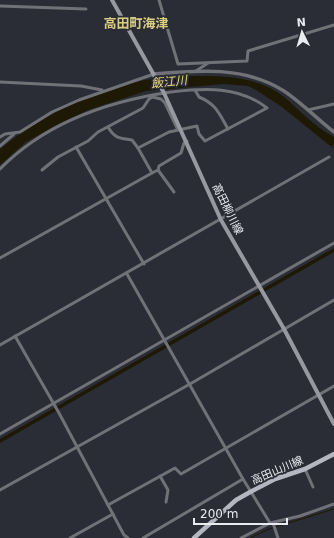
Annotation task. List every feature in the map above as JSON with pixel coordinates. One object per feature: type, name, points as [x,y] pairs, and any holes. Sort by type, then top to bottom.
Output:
[{"type":"main road","name":"高田柳川線","points":[[112,0],[164,93],[180,130],[187,141],[221,220],[284,329],[317,395],[334,424]]},
{"type":"main road","name":"高田山川線","points":[[194,538],[236,500],[276,479],[305,469],[334,454]]},
{"type":"street","points":[[164,0],[159,1],[178,64],[247,61],[248,51],[334,25]]},
{"type":"street","points":[[0,6],[86,9]]},
{"type":"street","points":[[194,72],[209,62]]},
{"type":"street","points":[[0,146],[14,134],[67,104],[102,90],[154,75],[194,72],[230,72],[252,76],[285,92],[334,132]]},
{"type":"street","points":[[0,82],[81,86],[102,90]]},
{"type":"street","points":[[195,90],[199,97],[208,99],[216,108],[228,129]]},
{"type":"street","points":[[0,169],[22,148],[58,126],[109,105],[136,97],[195,90],[229,90],[257,99],[267,108],[205,141],[199,134],[197,126],[169,132],[138,148]]},
{"type":"street","points":[[42,170],[58,157],[143,108],[149,100],[156,97],[165,103],[180,130]]},
{"type":"street","points":[[308,110],[334,104]]},
{"type":"street","points":[[108,127],[113,136],[118,139],[132,140],[152,173]]},
{"type":"street","points":[[0,137],[5,134],[14,134]]},
{"type":"street","points":[[0,258],[158,170],[159,166],[181,153],[184,143],[187,141]]},
{"type":"street","points":[[76,147],[144,264]]},
{"type":"street","points":[[0,345],[127,274],[329,157]]},
{"type":"street","points":[[158,170],[174,192]]},
{"type":"street","points":[[0,434],[334,243]]},
{"type":"street","points":[[127,274],[243,479],[272,522],[277,537],[272,538]]},
{"type":"street","points":[[0,490],[190,384],[334,300]]},
{"type":"street","points":[[15,336],[60,413],[76,448],[124,535],[128,538]]},
{"type":"street","points":[[108,505],[175,468],[181,474],[334,386]]},
{"type":"street","points":[[305,469],[313,487]]},
{"type":"street","points":[[160,476],[168,490],[166,502]]},
{"type":"street","points":[[143,538],[243,479]]},
{"type":"street","points":[[241,538],[272,522],[334,504]]},
{"type":"street","points":[[71,538],[113,514]]},
{"type":"water","name":"飯江川","points":[[163,77],[228,77],[252,81],[274,90],[318,127],[334,137],[334,145],[332,145],[334,149],[282,107],[256,90],[248,86],[224,84],[146,91],[88,110],[56,125],[26,142],[0,165],[0,149],[37,123],[77,102],[120,86],[141,81]]},
{"type":"waterway","points":[[0,441],[334,250]]},
{"type":"waterway","points":[[250,538],[269,529],[334,509]]},
{"type":"district","name":"高田町海津","points":[[136,23]]}]
